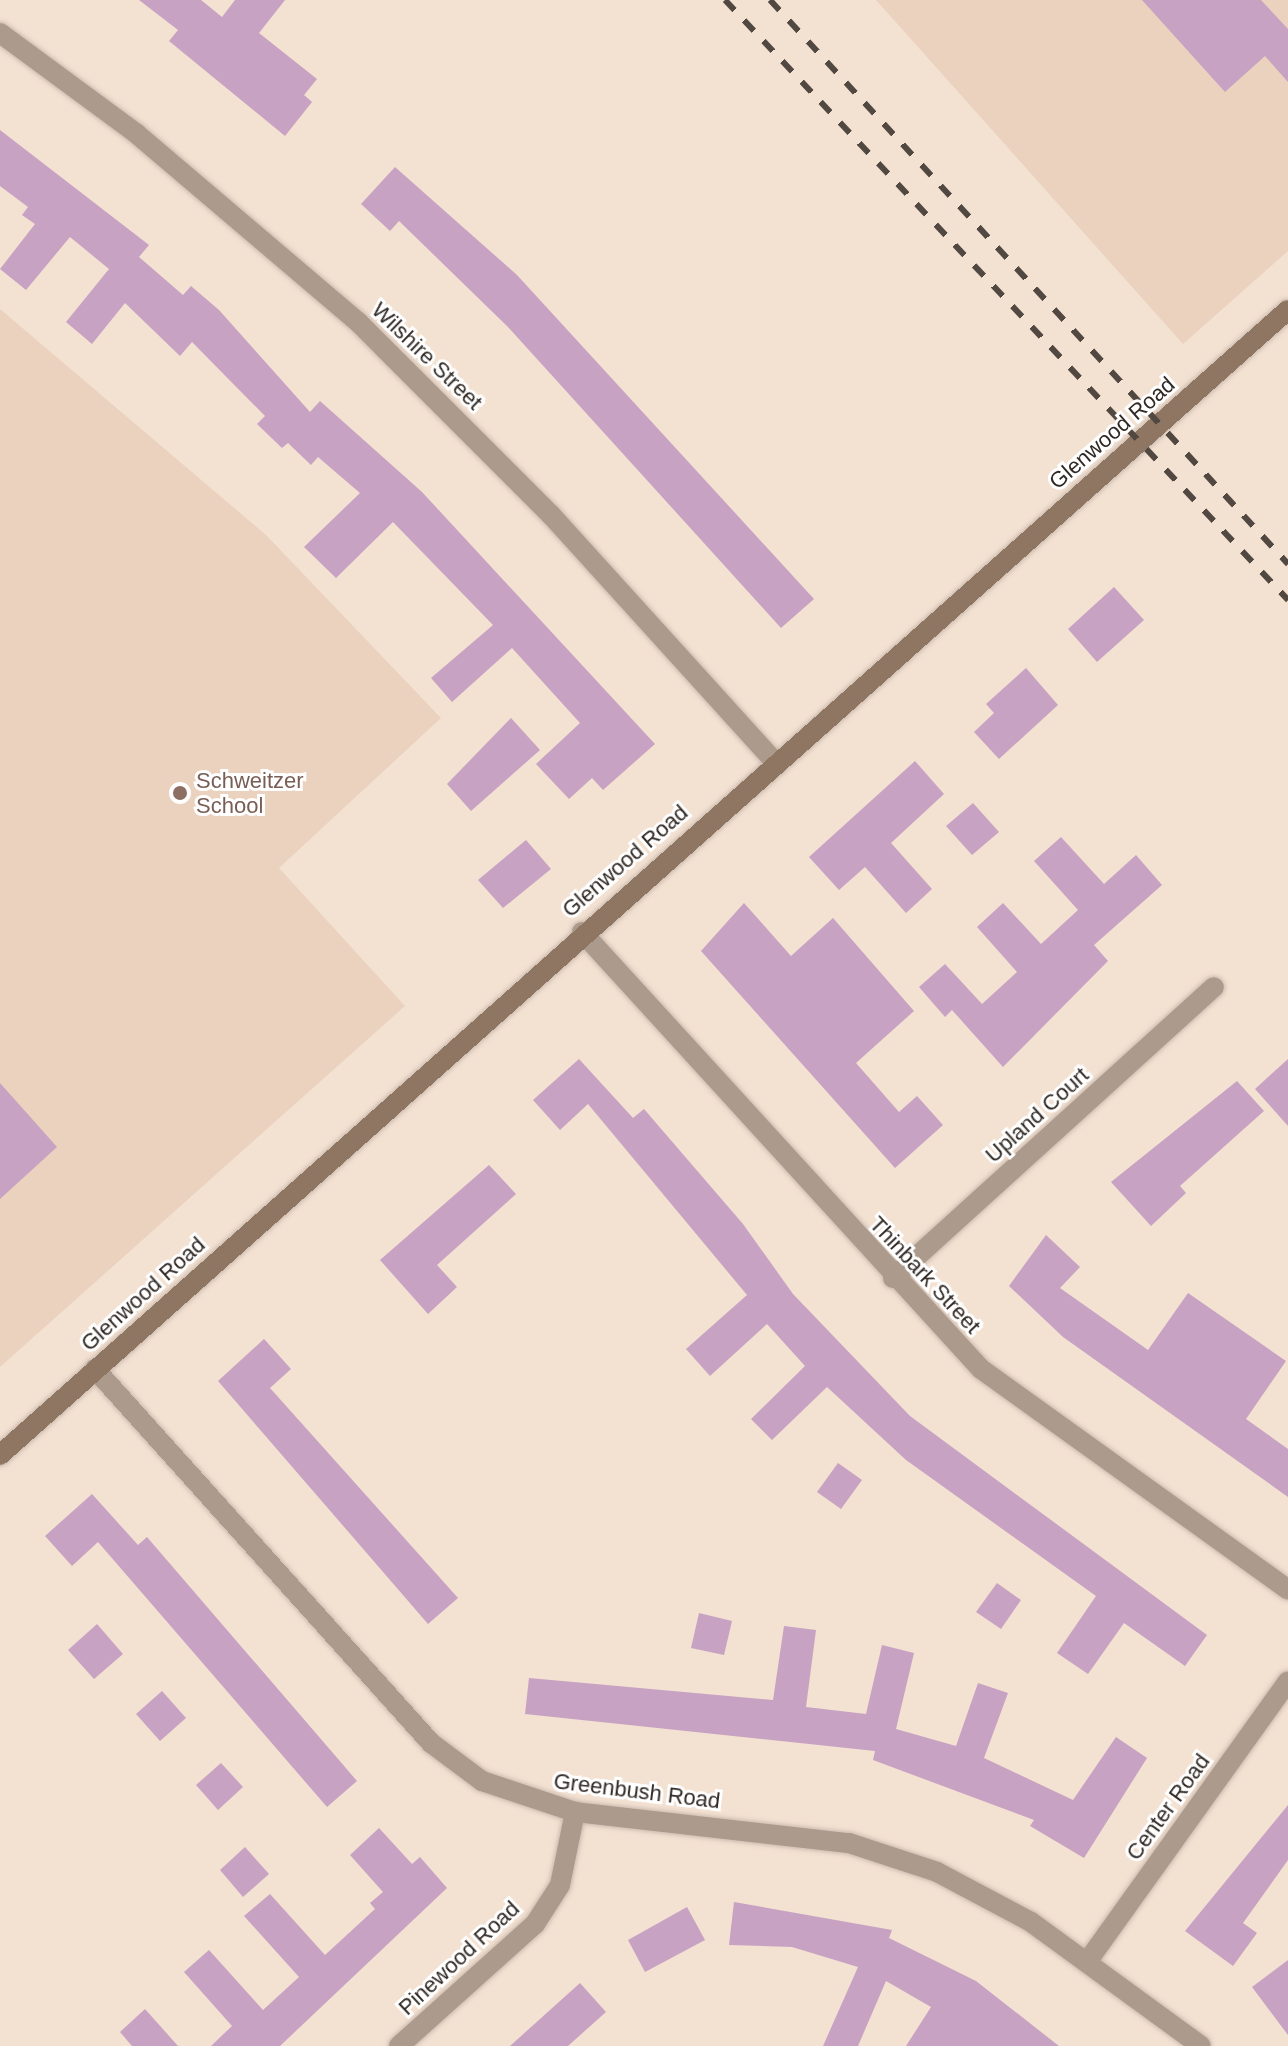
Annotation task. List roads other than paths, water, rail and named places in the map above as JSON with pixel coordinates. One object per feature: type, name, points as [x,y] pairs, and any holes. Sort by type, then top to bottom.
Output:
[{"type":"street","name":"Wilshire Street","points":[[0,33],[159,152],[368,331],[551,515],[775,762]]},
{"type":"street","name":"Glenwood Road","points":[[0,1455],[582,932],[1288,310]]},
{"type":"street","name":"Thinbark Street","points":[[582,932],[893,1278],[981,1369],[1288,1590]]},
{"type":"street","name":"Upland Court","points":[[893,1278],[1214,987]]},
{"type":"street","name":"Greenbush Road","points":[[95,1369],[431,1743],[501,1790],[575,1812],[803,1836],[895,1856],[980,1891],[1087,1962],[1201,2046]]},
{"type":"street","name":"Center Road","points":[[1087,1962],[1288,1681]]},
{"type":"street","name":"Pinewood Road","points":[[399,2046],[535,1924],[560,1885],[575,1812]]},
{"type":"railway","points":[[725,0],[1288,600]]},
{"type":"railway","points":[[770,0],[1288,564]]},
{"type":"place","name":"Schweitzer School","points":[[180,793]]}]
